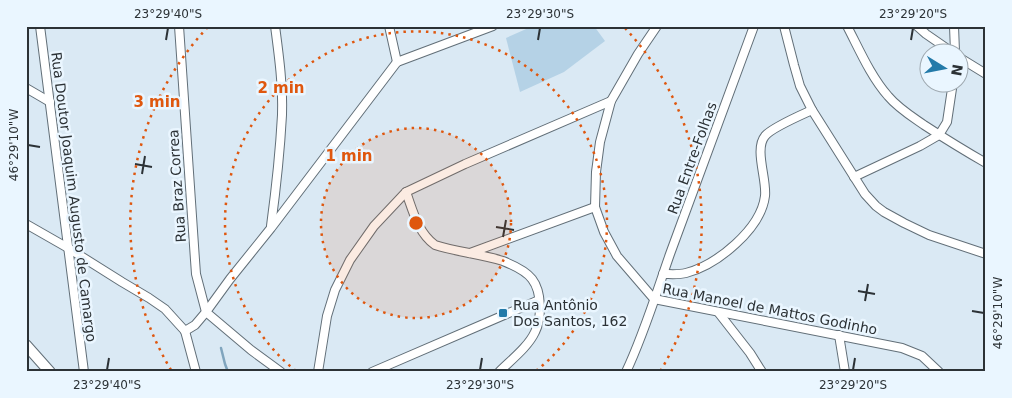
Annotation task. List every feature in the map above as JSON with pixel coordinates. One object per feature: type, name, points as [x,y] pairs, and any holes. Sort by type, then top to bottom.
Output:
[{"type":"main road","points":[[26,345],[50,372]]},
{"type":"street","name":"Rua Doutor Joaquim Augusto de Camargo","points":[[40,26],[84,372]]},
{"type":"street","name":"Rua Braz Correa","points":[[179,26],[194,260],[206,312]]},
{"type":"street","points":[[271,228],[282,114],[280,66],[275,26]]},
{"type":"street","points":[[389,26],[397,62]]},
{"type":"street","points":[[185,331],[195,325],[206,312],[397,62],[493,26]]},
{"type":"street","name":"Rua Manoel de Mattos Godinho","points":[[657,26],[638,54],[611,101],[600,142],[596,172],[595,207],[604,232],[617,256],[654,299],[911,351],[922,356],[939,372]]},
{"type":"street","name":"Rua Entre-Folhas","points":[[626,372],[637,350],[754,26]]},
{"type":"street","points":[[784,26],[800,86],[812,110],[854,177],[876,206],[892,217],[929,235],[986,254]]},
{"type":"street","points":[[848,26],[864,58],[888,96],[907,114],[986,163]]},
{"type":"street","points":[[917,26],[938,42]]},
{"type":"street","points":[[954,26],[954,42]]},
{"type":"street","points":[[970,64],[986,74]]},
{"type":"street","points":[[26,88],[50,102]]},
{"type":"street","points":[[854,177],[940,135],[947,122],[952,92]]},
{"type":"street","points":[[318,372],[327,316],[336,290],[350,260],[374,226],[406,192],[465,164],[611,101]]},
{"type":"street","points":[[663,274],[684,274],[696,269],[723,254],[744,235],[763,205],[765,185],[760,149],[761,142],[771,130],[812,110]]},
{"type":"street","points":[[406,192],[422,231],[435,245],[503,262],[526,273],[536,287],[540,312],[539,324],[535,333],[524,347],[499,372]]},
{"type":"street","points":[[469,253],[595,207]]},
{"type":"street","points":[[26,224],[68,248],[164,309],[185,331],[196,372]]},
{"type":"street","points":[[372,372],[539,300]]},
{"type":"street","points":[[206,312],[251,350],[281,372]]},
{"type":"street","points":[[718,312],[750,353],[762,372]]},
{"type":"street","points":[[839,335],[845,372]]},
{"type":"shaded area","points":[[533,26],[594,26],[605,41],[564,72],[520,92],[506,38]]},
{"type":"waterway","points":[[221,348],[228,372]]},
{"type":"place","name":"Rua Antônio Dos Santos, 162","points":[[503,313]]}]
